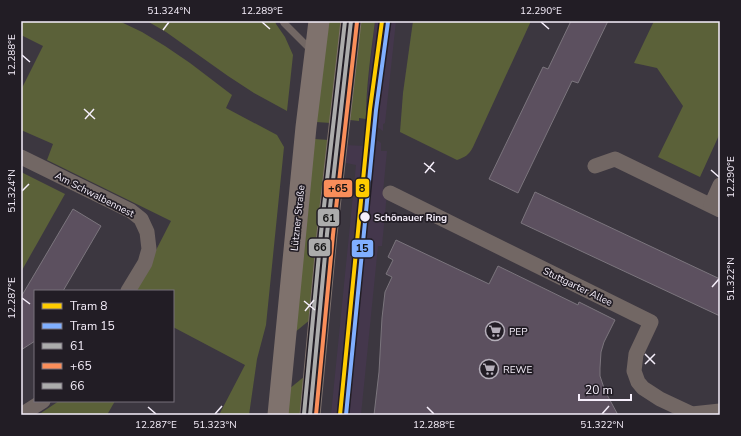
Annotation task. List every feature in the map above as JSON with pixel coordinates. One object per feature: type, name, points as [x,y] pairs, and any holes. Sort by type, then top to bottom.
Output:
[{"type":"main road","name":"Lützner Straße","points":[[278,415],[306,127],[319,21]]},
{"type":"main road","points":[[310,415],[327,234],[351,21]]},
{"type":"street","name":"Am Schwalbennest","points":[[21,157],[131,211],[141,219],[147,232],[149,249],[145,264],[129,290]]},
{"type":"street","points":[[595,166],[615,159],[715,208],[720,185]]},
{"type":"street","name":"Stuttgarter Allee","points":[[390,193],[651,322],[636,354],[634,371],[638,382],[643,388],[660,399],[692,415],[720,412]]},
{"type":"street","points":[[21,415],[41,402]]},
{"type":"lane","points":[[283,21],[314,54]]},
{"type":"shaded area","points":[[375,21],[396,21],[383,131],[366,119]]},
{"type":"shaded area","points":[[365,131],[381,143],[381,151],[387,151],[383,192],[387,192],[382,246],[378,246],[361,415],[331,415],[356,165],[346,163],[346,145],[364,146]]},
{"type":"green space","points":[[21,21],[119,21],[142,32],[165,46],[232,95],[226,108],[277,135],[284,147],[266,325],[257,359],[249,415],[219,415],[245,365],[174,328],[174,290],[136,290],[171,221],[47,160],[53,144],[21,130],[21,90],[43,46],[21,35]]},
{"type":"green space","points":[[147,21],[275,21],[285,37],[293,55],[287,111],[254,93],[166,32]]},
{"type":"green space","points":[[327,21],[343,21],[331,123],[316,122]]},
{"type":"green space","points":[[360,21],[375,21],[370,57],[366,119],[359,118],[359,121],[350,120]]},
{"type":"green space","points":[[413,21],[531,21],[473,147],[470,152],[457,160],[400,132],[403,93]]},
{"type":"green space","points":[[654,21],[720,21],[720,133],[700,177],[658,157],[683,106],[657,68],[634,63]]},
{"type":"green space","points":[[314,139],[329,140],[311,319],[294,333]]},
{"type":"green space","points":[[21,172],[65,194],[21,272]]},
{"type":"green space","points":[[305,376],[301,415],[287,415],[289,389]]},
{"type":"green space","points":[[58,402],[114,402],[107,415],[38,415]]},
{"type":"building","points":[[571,21],[608,21],[578,83],[572,81],[518,193],[489,179],[543,67],[548,69]]},
{"type":"building","points":[[535,192],[720,279],[720,316],[521,223]]},
{"type":"building","points":[[73,209],[101,226],[64,290],[34,290],[34,342],[21,350],[21,297]]},
{"type":"building","name":"PEP","points":[[396,240],[489,284],[498,266],[578,305],[579,302],[615,320],[604,342],[601,352],[600,376],[605,391],[618,415],[374,415],[385,292],[392,277],[386,274],[393,260],[388,257]]},
{"type":"tram line","name":"8","points":[[340,415],[370,109],[382,21]]},
{"type":"tram line","name":"15","points":[[346,415],[376,110],[388,22]]},
{"type":"transit line","name":"66","points":[[304,414],[321,233],[345,21]]},
{"type":"transit line","name":"61","points":[[310,415],[327,234],[351,21]]},
{"type":"transit line","name":"+65","points":[[316,415],[333,235],[357,22]]},
{"type":"place","name":"Schönauer Ring","points":[[365,217]]},
{"type":"place","name":"PEP","points":[[495,331]]},
{"type":"place","name":"REWE","points":[[489,369]]}]
